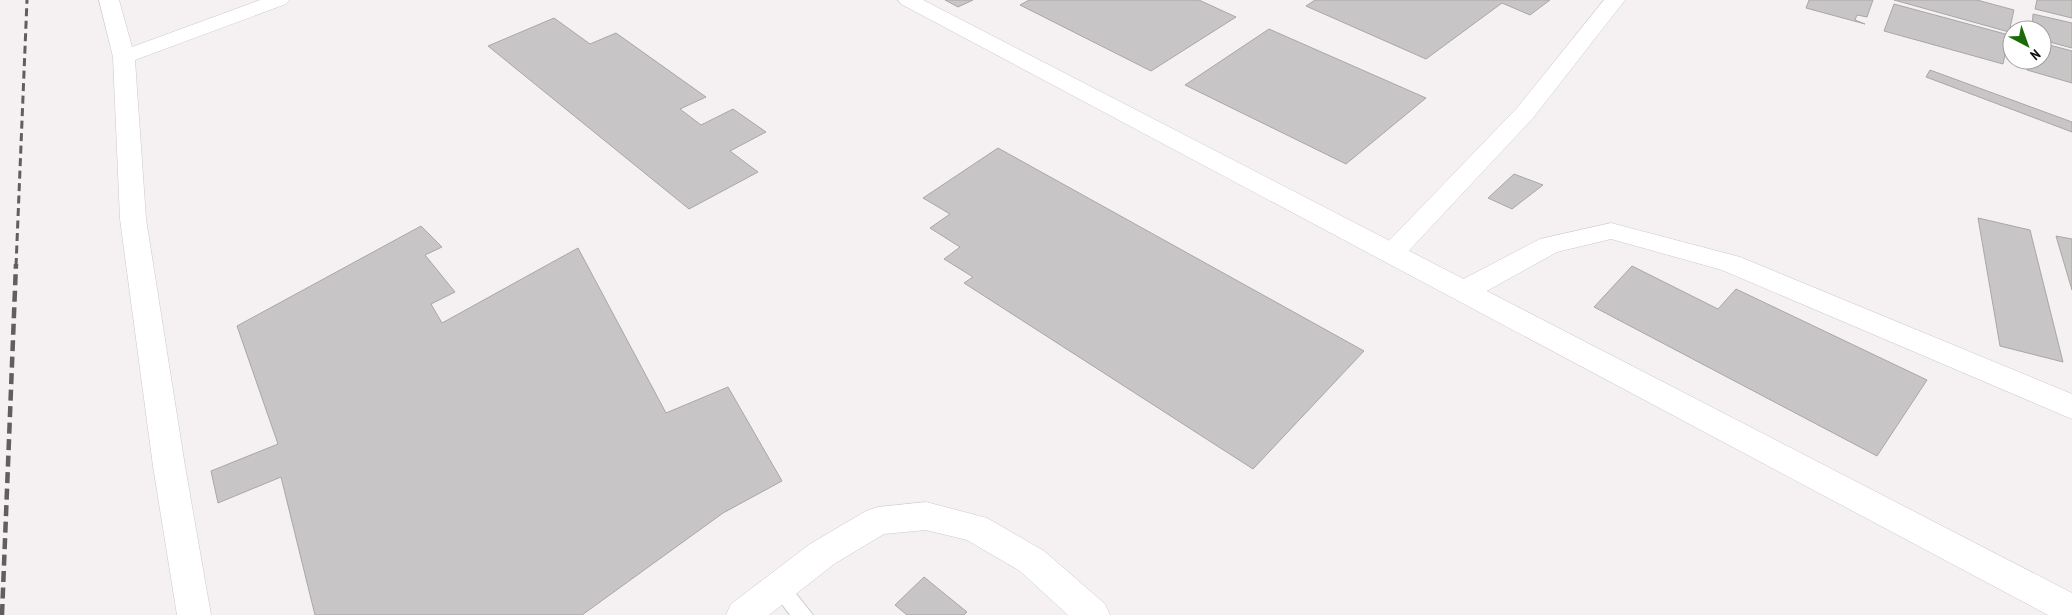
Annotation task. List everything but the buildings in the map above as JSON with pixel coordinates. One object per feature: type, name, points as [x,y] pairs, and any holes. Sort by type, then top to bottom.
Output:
[{"type":"street","points":[[109,0],[124,57],[133,219],[168,466],[194,615]]},
{"type":"street","points":[[124,57],[279,0]]},
{"type":"street","points":[[908,0],[2072,610]]},
{"type":"street","points":[[1392,253],[1525,113],[1615,0]]},
{"type":"street","points":[[1464,291],[1549,245],[1611,231],[1731,263],[2072,407]]},
{"type":"street","points":[[743,615],[822,554],[878,521],[926,516],[976,528],[1032,561],[1093,615]]},
{"type":"lane","points":[[779,587],[803,615]]},
{"type":"railway","points":[[16,266],[27,0]]},
{"type":"railway","points":[[2,615],[16,264]]}]
